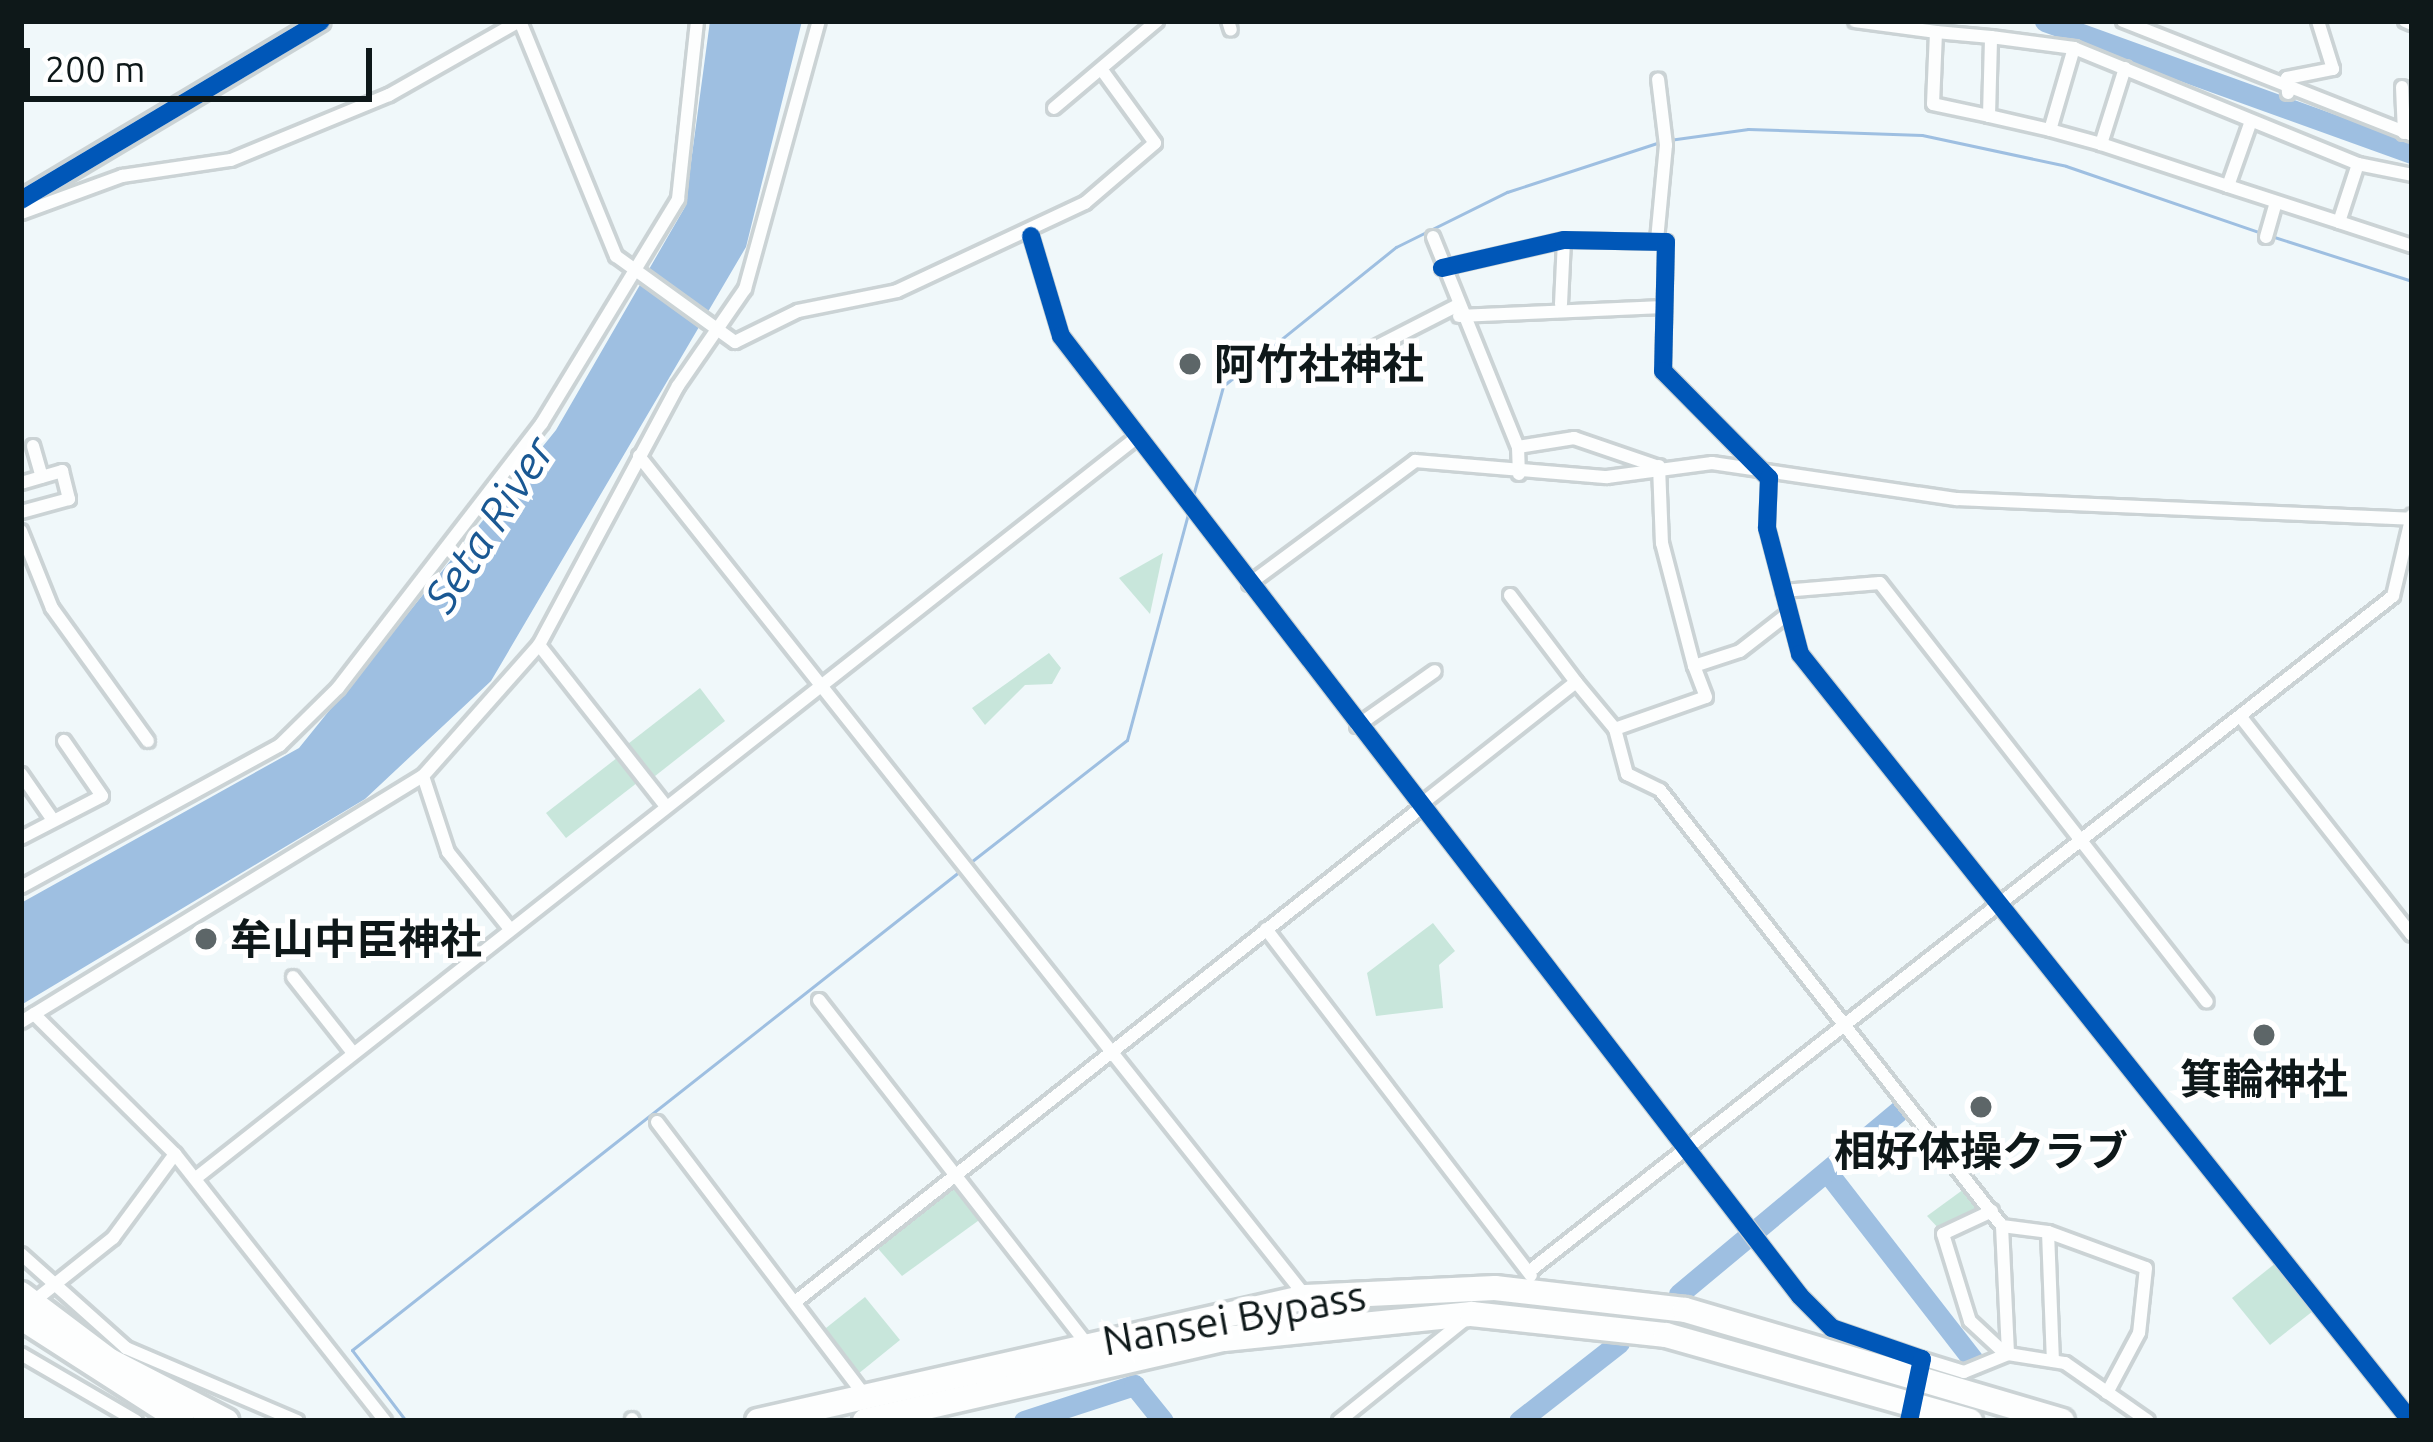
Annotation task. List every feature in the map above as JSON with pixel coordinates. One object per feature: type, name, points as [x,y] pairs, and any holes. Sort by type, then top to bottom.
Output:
[{"type":"highway","name":"Nansei Bypass","points":[[873,1414],[1087,1344],[1306,1297],[1532,1279],[1685,1310],[1920,1368],[2062,1421]]},
{"type":"highway","points":[[30,1295],[110,1361],[226,1421]]},
{"type":"highway","name":"Nansei Bypass","points":[[758,1421],[873,1414],[1224,1339],[1472,1314],[1666,1335],[1910,1412],[1970,1421]]},
{"type":"highway","points":[[21,1316],[182,1421]]},
{"type":"main road","points":[[21,200],[321,21]]},
{"type":"street","points":[[21,213],[122,176],[231,160],[389,95],[519,21],[576,174],[632,273],[716,334],[735,342],[798,311],[897,291],[1031,236],[1155,143],[1102,70]]},
{"type":"street","points":[[21,886],[225,779],[307,722],[542,423],[681,191],[697,21]]},
{"type":"street","points":[[21,1022],[423,776],[539,645],[639,456],[716,334],[755,258],[819,21]]},
{"type":"street","points":[[1054,108],[1157,21]]},
{"type":"street","points":[[1856,21],[2074,48],[2358,164],[2412,175]]},
{"type":"street","points":[[2123,21],[2288,93],[2408,134],[2402,87]]},
{"type":"street","points":[[2288,93],[2287,77],[2333,69],[2318,21]]},
{"type":"street","points":[[1936,32],[1933,104],[2101,144],[2412,246]]},
{"type":"street","points":[[1989,116],[1991,37]]},
{"type":"street","points":[[2050,130],[2074,48]]},
{"type":"street","points":[[2101,144],[2125,68]]},
{"type":"street","points":[[1657,240],[1666,141],[1658,79]]},
{"type":"street","points":[[2228,185],[2251,121]]},
{"type":"street","points":[[2339,222],[2358,164]]},
{"type":"street","points":[[2267,233],[2276,202]]},
{"type":"street","points":[[1031,236],[1051,317],[1136,438],[1832,1328],[1920,1368],[1964,1372],[2004,1351]]},
{"type":"street","points":[[1433,237],[1457,311],[1518,447],[1519,474]]},
{"type":"street","points":[[1561,304],[1564,240]]},
{"type":"street","points":[[1442,268],[1564,240],[1666,242],[1663,371],[1676,392],[1769,478],[1785,616],[1800,654],[2411,1421]]},
{"type":"street","points":[[1324,373],[1457,311],[1561,304],[1663,307]]},
{"type":"street","points":[[196,1178],[1136,438]]},
{"type":"street","points":[[1518,447],[1574,438],[1657,466]]},
{"type":"street","points":[[33,446],[42,477]]},
{"type":"street","points":[[639,456],[823,681],[1306,1297]]},
{"type":"street","points":[[1249,584],[1405,464],[1519,474],[1657,466],[1957,499],[2412,517],[2408,553],[2392,596],[1688,1142],[1532,1279],[1266,928]]},
{"type":"street","points":[[1615,729],[1706,698],[1662,544],[1657,466]]},
{"type":"street","points":[[21,483],[62,471],[69,499],[21,512]]},
{"type":"street","points":[[21,531],[52,608],[148,741]]},
{"type":"street","points":[[1783,591],[1880,583],[2206,1002]]},
{"type":"street","points":[[1510,595],[1615,729],[1627,774],[1660,790],[2002,1226],[2004,1351]]},
{"type":"street","points":[[1694,666],[1740,651],[1785,616]]},
{"type":"street","points":[[539,645],[665,805]]},
{"type":"street","points":[[1357,726],[1435,671]]},
{"type":"street","points":[[795,1303],[1576,682]]},
{"type":"street","points":[[2240,716],[2412,934]]},
{"type":"street","points":[[21,838],[102,796],[64,741]]},
{"type":"street","points":[[21,775],[53,820]]},
{"type":"street","points":[[423,776],[448,852],[509,928]]},
{"type":"street","points":[[293,977],[353,1053]]},
{"type":"street","points":[[819,1000],[1087,1344]]},
{"type":"street","points":[[34,1014],[196,1178],[386,1421]]},
{"type":"street","points":[[657,1122],[873,1414]]},
{"type":"street","points":[[30,1295],[51,1287],[113,1238],[175,1154]]},
{"type":"street","points":[[1992,1211],[1943,1234],[1970,1322],[2004,1351],[2053,1361],[2148,1421]]},
{"type":"street","points":[[2002,1226],[2048,1232],[2146,1268],[2139,1333],[2107,1393]]},
{"type":"street","points":[[2048,1232],[2053,1361]]},
{"type":"street","points":[[21,1254],[51,1287],[126,1348],[297,1421]]},
{"type":"street","points":[[1339,1421],[1472,1314]]},
{"type":"street","points":[[21,1354],[136,1421]]},
{"type":"street","points":[[1910,1412],[1920,1368]]},
{"type":"green space","points":[[1163,553],[1150,614],[1119,578]]},
{"type":"green space","points":[[1049,653],[1061,668],[1052,684],[1025,685],[985,725],[972,708]]},
{"type":"green space","points":[[700,688],[725,721],[650,780],[624,747]]},
{"type":"green space","points":[[622,754],[642,779],[566,838],[546,813]]},
{"type":"green space","points":[[1433,923],[1455,951],[1439,965],[1443,1008],[1376,1016],[1367,973]]},
{"type":"green space","points":[[953,1182],[982,1218],[902,1276],[874,1244]]},
{"type":"green space","points":[[1964,1189],[1983,1210],[1940,1230],[1927,1216]]},
{"type":"green space","points":[[2277,1262],[2313,1311],[2270,1345],[2232,1298]]},
{"type":"green space","points":[[865,1297],[900,1340],[858,1374],[821,1332]]},
{"type":"water","name":"Seta River","points":[[710,21],[802,21],[746,247],[491,681],[365,799],[21,1005],[21,903],[299,748],[556,430],[685,207]]},
{"type":"waterway","points":[[2045,21],[2412,153]]},
{"type":"waterway","points":[[1669,140],[1748,129],[1922,135],[2066,166],[2262,233]]},
{"type":"waterway","points":[[1193,496],[1223,386],[1396,247],[1507,192],[1660,142]]},
{"type":"waterway","points":[[2271,236],[2412,281]]},
{"type":"waterway","points":[[967,865],[1127,740],[1189,511]]},
{"type":"waterway","points":[[406,1421],[352,1350],[960,871]]},
{"type":"waterway","points":[[1679,1294],[1900,1110]]},
{"type":"waterway","points":[[1831,1177],[1977,1365]]},
{"type":"waterway","points":[[1519,1421],[1619,1343]]},
{"type":"waterway","points":[[1024,1421],[1134,1385],[1163,1421]]},
{"type":"cycle path","points":[[21,200],[321,21]]},
{"type":"cycle path","points":[[1031,236],[1061,336],[1800,1296],[1832,1328],[1922,1359],[1909,1421]]},
{"type":"cycle path","points":[[1442,268],[1564,240],[1666,242],[1663,371],[1769,478],[1767,528],[1800,654],[2411,1421]]},
{"type":"place","name":"阿竹社神社","points":[[1190,364]]},
{"type":"place","name":"牟山中臣神社","points":[[206,939]]},
{"type":"place","name":"箕輪神社","points":[[2264,1035]]},
{"type":"place","name":"相好体操クラブ","points":[[1981,1107]]}]
